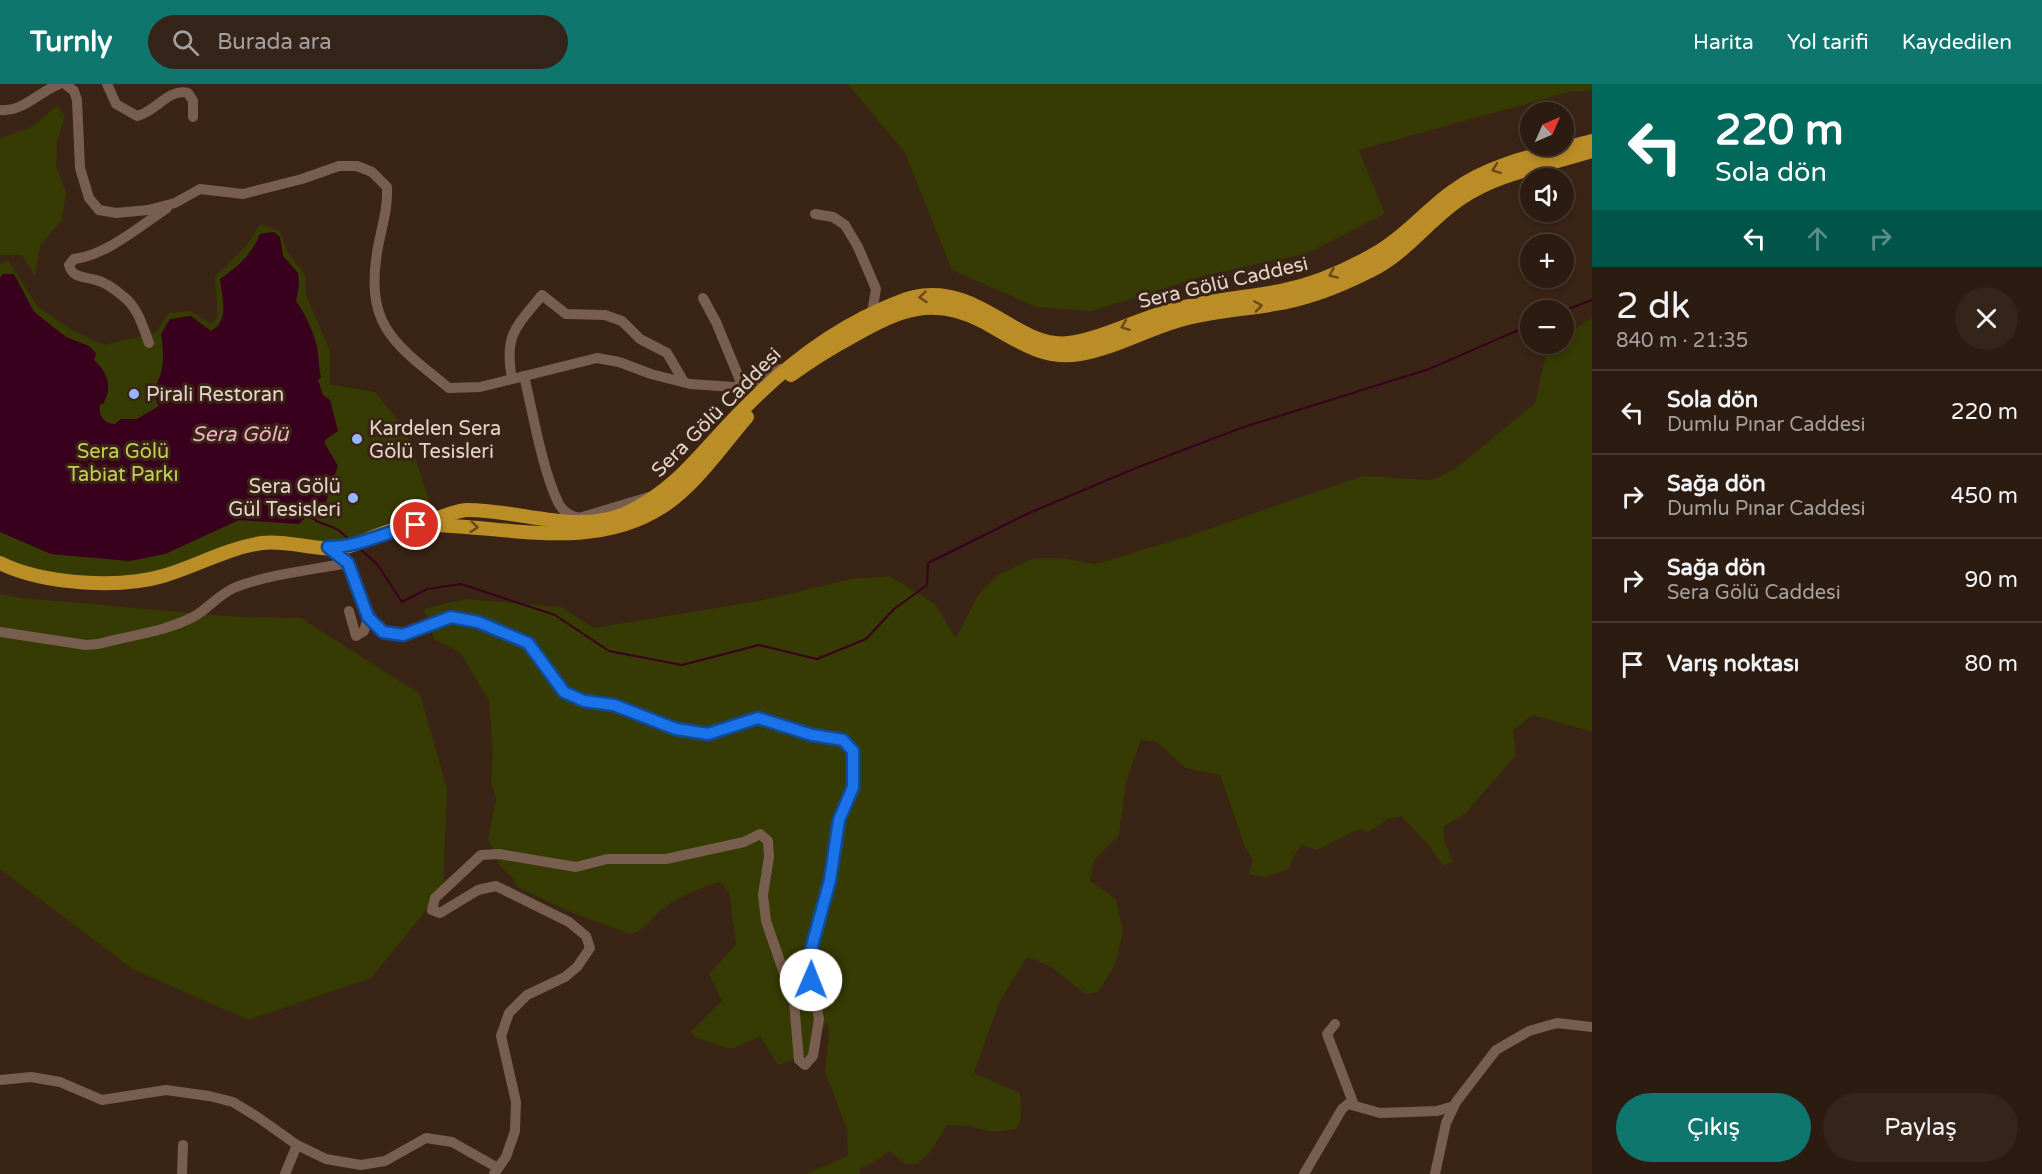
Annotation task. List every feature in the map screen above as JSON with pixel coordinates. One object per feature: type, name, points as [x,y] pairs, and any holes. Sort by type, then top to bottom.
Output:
[{"type":"main road","name":"Sera Gölü Caddesi","points":[[0,563],[43,579],[127,584],[164,576],[235,548],[268,542],[344,548],[389,531],[463,510],[572,522],[597,521],[626,514],[664,492],[689,470],[748,403],[815,345],[913,297],[944,295],[967,301],[1044,342],[1067,343],[1102,334],[1173,309],[1285,290],[1315,282],[1378,252],[1410,230],[1451,192],[1473,178],[1496,168],[1592,141]]},
{"type":"main road","name":"Sera Gölü Caddesi","points":[[416,525],[462,525],[537,533],[581,533],[622,527],[663,507],[692,481],[751,412],[790,376],[870,320],[880,320],[909,310],[937,307],[959,310],[1020,344],[1056,356],[1081,354],[1182,320],[1308,296],[1373,270],[1394,256],[1449,207],[1470,194],[1503,179],[1592,151]]},
{"type":"street","points":[[0,110],[9,111],[41,89],[59,84]]},
{"type":"street","points":[[65,84],[74,91],[77,100],[80,168],[89,198],[99,210],[116,213],[148,210],[175,203]]},
{"type":"street","points":[[107,84],[116,104],[138,116],[151,111],[172,95],[188,93],[193,101],[193,117]]},
{"type":"street","points":[[148,343],[139,316],[126,298],[97,280],[77,276],[71,271],[69,265],[74,259],[86,258],[103,249],[200,189],[243,194],[302,179],[339,166],[357,166],[372,172],[387,187],[385,218],[378,246],[373,286],[378,315],[390,337],[449,388],[480,387],[597,358],[619,362],[651,374],[684,382],[734,387],[757,382],[796,360],[814,358]]},
{"type":"street","points":[[815,214],[833,217],[845,225],[858,247],[876,289],[870,320]]},
{"type":"street","points":[[512,379],[508,358],[510,339],[519,323],[542,295],[566,314],[605,315],[622,321],[640,339],[668,353],[684,382]]},
{"type":"street","points":[[703,298],[716,322],[742,385]]},
{"type":"street","points":[[524,376],[548,474],[558,502],[570,516],[579,518],[692,481]]},
{"type":"street","points":[[0,1080],[31,1077],[60,1082],[102,1100],[166,1090],[209,1096],[233,1102],[297,1145],[326,1159],[362,1166],[386,1161],[426,1138],[452,1142],[496,1171],[506,1157],[515,1131],[516,1102],[501,1036],[509,1013],[527,995],[565,977],[577,967],[590,948],[586,936],[569,922],[496,886],[478,890],[440,913],[432,910],[435,898],[481,855],[499,854],[576,867],[607,859],[666,859],[744,842],[760,834],[768,841],[769,857],[763,895],[766,921],[794,1002],[799,1060],[805,1065],[813,1056],[819,1019],[811,980],[812,946],[830,880],[839,820],[853,787],[853,751],[843,740],[812,735],[758,718],[708,734],[676,729],[614,705],[584,701],[564,692],[528,643],[478,622],[451,617],[403,635],[383,632],[368,617],[348,563],[328,547]]},
{"type":"street","points":[[0,632],[86,645],[98,644],[172,626],[196,615],[222,593],[239,586],[348,563]]},
{"type":"street","points":[[349,611],[356,636],[364,630],[368,617]]},
{"type":"street","points":[[1435,1174],[1446,1123],[1454,1106],[1496,1050],[1529,1031],[1557,1023],[1592,1027]]},
{"type":"street","points":[[1335,1024],[1327,1034],[1354,1105]]},
{"type":"street","points":[[1304,1174],[1342,1108],[1348,1104],[1380,1113],[1437,1111],[1454,1106]]},
{"type":"street","points":[[285,1174],[297,1145]]},
{"type":"street","points":[[182,1174],[183,1146]]},
{"type":"green space","points":[[848,84],[1592,84],[1592,90],[1569,92],[1533,102],[1520,102],[1520,106],[1359,150],[1385,214],[1308,253],[1207,275],[1092,311],[1036,307],[952,270],[905,153]]},
{"type":"green space","points":[[57,105],[65,116],[57,141],[56,166],[66,192],[62,220],[40,246],[35,276],[22,255],[0,255],[0,138],[34,126]]},
{"type":"green space","name":"Sera Gölü","points":[[260,224],[280,231],[287,251],[305,274],[306,295],[330,351],[330,384],[375,392],[406,430],[430,503],[416,525],[344,548],[268,542],[164,576],[43,579],[0,563],[0,264],[8,260],[38,307],[74,331],[104,345],[155,333],[169,313],[191,311],[211,324],[218,316],[215,277],[247,245]]},
{"type":"green space","points":[[1592,318],[1592,732],[1533,715],[1513,730],[1516,755],[1465,814],[1444,826],[1444,840],[1453,862],[1443,866],[1430,847],[1401,816],[1388,819],[1369,832],[1359,829],[1317,850],[1302,845],[1289,869],[1265,877],[1249,874],[1253,861],[1245,847],[1220,775],[1185,768],[1157,742],[1141,740],[1126,782],[1119,835],[1094,860],[1090,881],[1116,899],[1123,931],[1115,965],[1098,992],[1085,994],[1050,966],[1027,957],[999,1003],[974,1073],[1020,1093],[1021,1117],[1017,1129],[993,1132],[970,1126],[947,1125],[930,1152],[917,1164],[905,1164],[890,1151],[861,1168],[859,1174],[806,1174],[848,1156],[847,1129],[825,1072],[829,1033],[827,1022],[808,1055],[778,1065],[760,1036],[732,1049],[696,1038],[691,1032],[722,1001],[709,974],[736,944],[729,893],[720,882],[679,898],[641,929],[630,934],[568,911],[517,887],[513,878],[500,866],[488,839],[496,799],[491,782],[493,749],[489,701],[461,653],[434,639],[424,609],[465,599],[561,607],[594,628],[759,601],[851,579],[889,576],[935,604],[956,638],[978,595],[998,575],[1034,558],[1061,558],[1096,564],[1185,537],[1363,476],[1431,480],[1454,470],[1535,403],[1546,354],[1574,354],[1574,329]]},
{"type":"green space","points":[[0,594],[21,598],[239,617],[301,618],[420,694],[447,789],[443,890],[371,978],[249,1020],[134,970],[0,869]]},
{"type":"water","name":"Sera Gölü","points":[[274,232],[280,237],[283,256],[298,273],[299,286],[296,301],[313,335],[321,377],[318,380],[323,395],[330,400],[338,431],[325,440],[338,466],[325,505],[321,504],[316,521],[306,517],[299,524],[239,520],[165,554],[129,561],[51,554],[0,532],[0,278],[3,274],[14,274],[34,312],[66,337],[89,346],[96,353],[94,360],[108,380],[106,398],[103,404],[100,404],[101,415],[107,422],[115,424],[121,419],[137,419],[159,406],[155,392],[163,365],[161,334],[170,319],[191,316],[211,331],[217,327],[223,315],[220,279],[244,260],[260,234]]},
{"type":"waterway","points":[[1574,307],[1592,300]]},
{"type":"waterway","points":[[359,548],[377,564],[402,602],[427,589],[461,584],[555,615],[609,651],[682,665],[759,645],[817,659],[866,639],[894,609],[927,585],[928,563],[1029,513],[1136,468],[1241,428],[1429,369],[1520,329]]},
{"type":"waterway","points":[[316,521],[337,529],[350,540]]},
{"type":"place","name":"Pirali Restoran","points":[[134,394]]},
{"type":"place","name":"Kardelen Sera Gölü Tesisleri","points":[[357,439]]},
{"type":"place","name":"Sera Gölü Gül Tesisleri","points":[[353,498]]},
{"type":"route","points":[[416,525],[389,531],[344,548],[328,547],[348,563],[368,617],[383,632],[403,635],[451,617],[478,622],[528,643],[564,692],[584,701],[614,705],[676,729],[708,734],[758,718],[812,735],[843,740],[853,751],[853,787],[839,820],[830,880],[812,946],[811,980]]},
{"type":"park label","name":"Sera Gölü Tabiat Parkı","points":[[123,462]]}]
